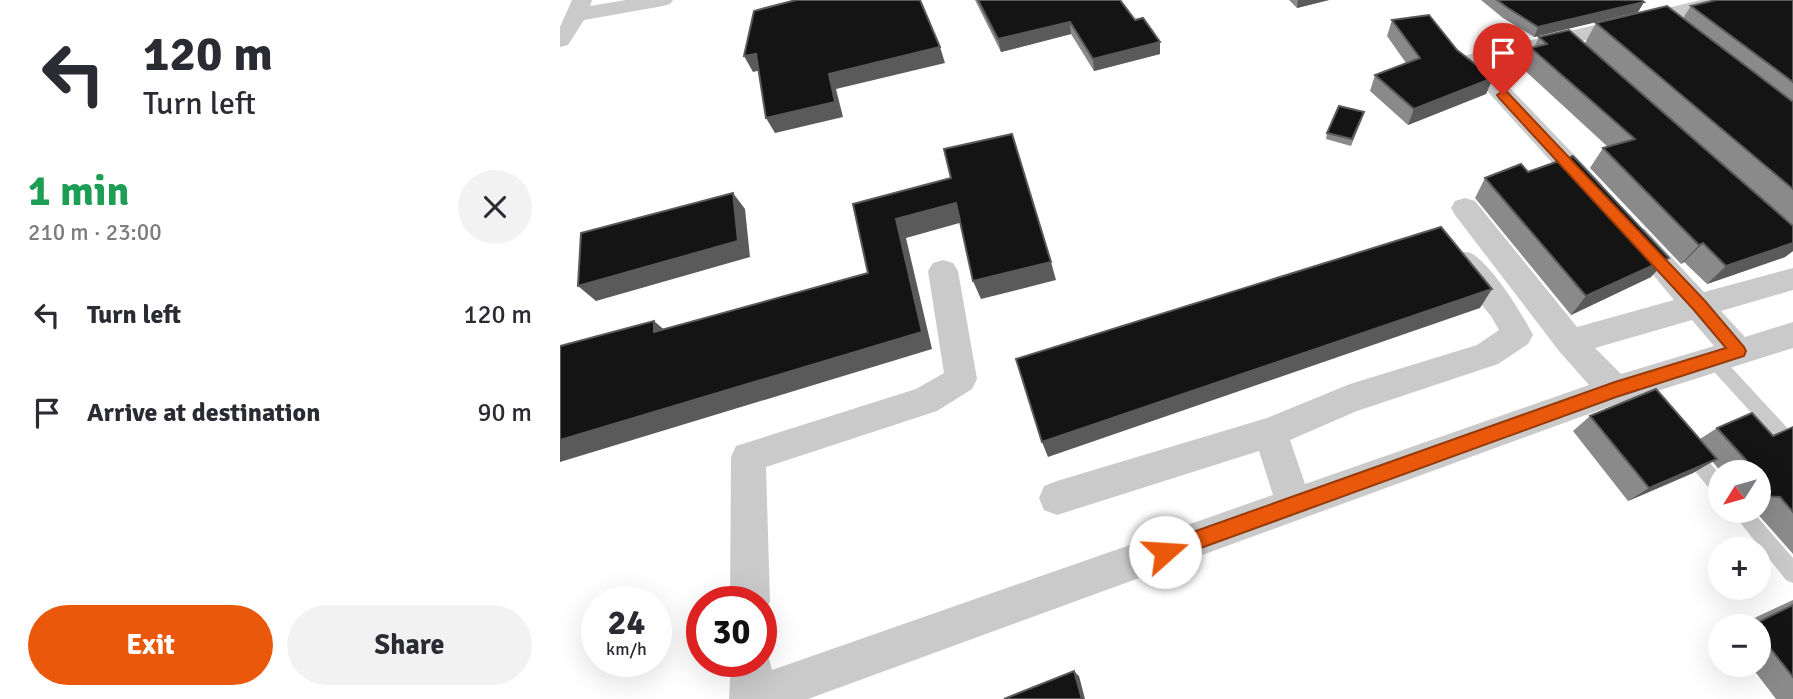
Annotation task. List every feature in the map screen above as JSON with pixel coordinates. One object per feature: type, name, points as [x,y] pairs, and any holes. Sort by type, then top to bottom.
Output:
[{"type":"street","points":[[560,40],[570,29],[579,7],[663,0]]},
{"type":"street","points":[[1725,0],[1471,61],[1699,306],[1726,355]]},
{"type":"street","points":[[1659,16],[1680,32]]},
{"type":"street","points":[[1563,39],[1583,57]]},
{"type":"street","points":[[1465,208],[1570,342],[1629,389]]},
{"type":"street","points":[[1057,498],[1270,432],[1350,399],[1487,355],[1517,335],[1502,307],[1446,242]]},
{"type":"street","points":[[750,586],[748,457],[925,401],[961,379],[943,271]]},
{"type":"street","points":[[1570,342],[1793,279]]},
{"type":"street","points":[[751,677],[750,699],[1726,355],[1793,335]]},
{"type":"street","points":[[1270,432],[1294,506]]},
{"type":"lane","points":[[1726,355],[1793,446]]},
{"type":"lane","points":[[1676,436],[1708,474]]},
{"type":"lane","points":[[1750,523],[1793,573]]},
{"type":"building","points":[[796,0],[920,0],[940,47],[829,74],[835,102],[766,118],[756,54],[744,56],[754,11]]},
{"type":"building","points":[[978,0],[1120,0],[1135,20],[1143,18],[1160,42],[1093,59],[1070,22],[998,39]]},
{"type":"building","points":[[1497,0],[1641,0],[1644,2],[1538,27]]},
{"type":"building","points":[[1716,0],[1793,0],[1793,82],[1691,6]]},
{"type":"building","points":[[1667,6],[1793,102],[1793,189],[1596,23]]},
{"type":"building","points":[[1429,15],[1457,50],[1493,78],[1414,109],[1375,75],[1420,58],[1392,20]]},
{"type":"building","points":[[1569,30],[1793,226],[1793,243],[1726,266],[1703,243],[1699,245],[1603,148],[1635,139],[1531,48],[1547,44],[1539,37]]},
{"type":"building","points":[[1339,106],[1364,112],[1352,139],[1327,133]]},
{"type":"building","points":[[1012,134],[1051,262],[973,281],[956,203],[896,219],[922,332],[560,440],[560,346],[654,321],[654,332],[868,273],[853,204],[951,178],[944,149]]},
{"type":"building","points":[[1573,156],[1669,258],[1586,296],[1485,178],[1521,164],[1528,172]]},
{"type":"building","points":[[733,193],[738,241],[578,286],[581,233]]},
{"type":"building","points":[[1441,227],[1492,289],[1042,442],[1016,359]]},
{"type":"building","points":[[1656,389],[1717,459],[1708,460],[1708,463],[1649,488],[1590,416]]},
{"type":"building","points":[[1752,413],[1773,436],[1793,427],[1793,512],[1780,497],[1771,497],[1771,460],[1746,460],[1717,428]]},
{"type":"building","points":[[1793,605],[1793,677],[1771,649],[1771,616]]},
{"type":"building","points":[[1074,671],[1082,699],[1004,699]]},
{"type":"route","points":[[1165,552],[1615,390],[1738,351],[1503,95]]}]
